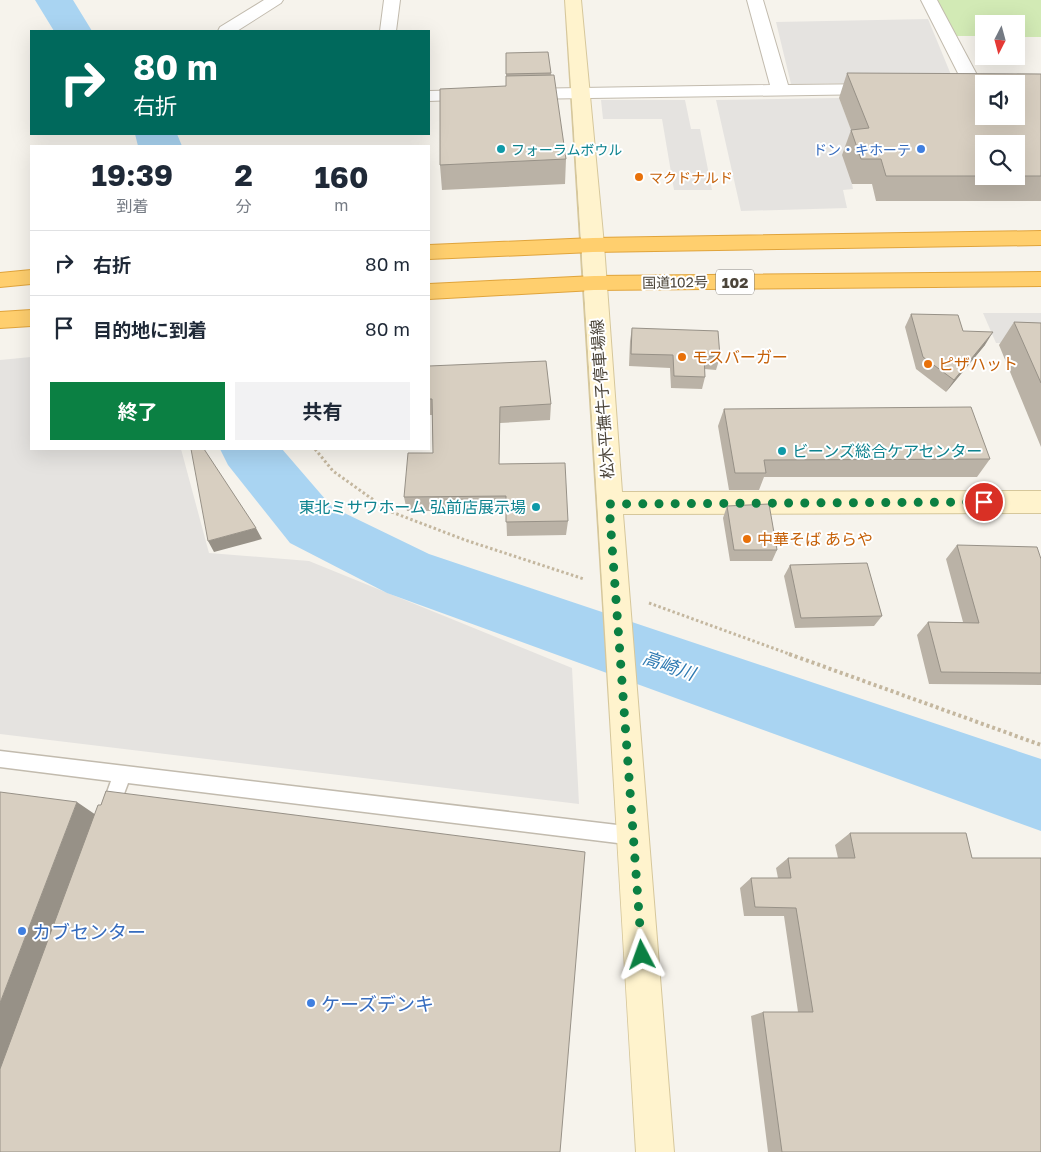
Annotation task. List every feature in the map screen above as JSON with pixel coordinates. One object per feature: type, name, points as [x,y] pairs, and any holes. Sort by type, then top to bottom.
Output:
[{"type":"highway","points":[[430,252],[593,244],[1041,238]]},
{"type":"highway","points":[[0,280],[30,277]]},
{"type":"highway","name":"国道102号","points":[[430,292],[594,283],[1041,279]]},
{"type":"highway","points":[[0,320],[30,318]]},
{"type":"street","points":[[228,30],[275,0]]},
{"type":"street","points":[[388,30],[392,0]]},
{"type":"street","name":"松木平撫牛子停車場線","points":[[573,0],[579,93],[593,244],[609,504],[617,594],[655,1152]]},
{"type":"street","points":[[755,0],[780,90]]},
{"type":"street","points":[[929,0],[975,82]]},
{"type":"street","points":[[430,96],[898,89]]},
{"type":"street","points":[[956,89],[975,89]]},
{"type":"street","points":[[609,504],[1041,502]]},
{"type":"lane","points":[[0,759],[634,836]]},
{"type":"lane","points":[[104,824],[122,774]]},
{"type":"path","points":[[315,450],[333,471],[389,511],[465,540],[1041,745]]},
{"type":"green space","points":[[937,0],[1041,0],[1041,37],[1025,37],[1025,15],[975,15],[975,36],[954,36]]},
{"type":"shaded area","points":[[928,19],[954,82],[791,84],[776,22]]},
{"type":"shaded area","points":[[839,98],[860,153],[852,184],[853,189],[843,190],[847,208],[741,211],[716,100]]},
{"type":"shaded area","points":[[601,100],[685,100],[691,129],[700,129],[712,190],[674,190],[662,119],[603,119]]},
{"type":"shaded area","points":[[983,313],[1041,313],[1041,343],[996,343]]},
{"type":"shaded area","points":[[30,357],[30,450],[181,450],[209,553],[309,561],[572,668],[579,804],[0,734],[0,360]]},
{"type":"building","points":[[548,52],[551,73],[506,74],[506,53]]},
{"type":"building","points":[[847,73],[1041,74],[1041,176],[1025,176],[1025,135],[975,135],[975,176],[886,176],[881,159],[861,159],[851,130],[869,128]]},
{"type":"building","name":"フォーラムボウル","points":[[554,75],[566,159],[440,165],[440,89],[506,86],[506,76]]},
{"type":"building","points":[[911,314],[958,315],[963,331],[993,332],[954,380],[923,357]]},
{"type":"building","points":[[1014,322],[1041,323],[1041,383]]},
{"type":"building","name":"モスバーガー","points":[[632,328],[718,331],[720,357],[704,356],[705,377],[674,376],[673,355],[631,354]]},
{"type":"building","points":[[546,361],[551,404],[500,407],[499,464],[565,463],[568,521],[506,522],[506,496],[404,497],[408,453],[433,453],[430,366]]},
{"type":"building","points":[[971,407],[990,459],[764,460],[766,473],[735,473],[724,409]]},
{"type":"building","points":[[191,450],[205,450],[256,528],[208,541]]},
{"type":"building","points":[[769,504],[777,550],[734,550],[727,506]]},
{"type":"building","points":[[957,545],[1037,547],[1041,559],[1041,673],[941,672],[928,622],[979,623]]},
{"type":"building","points":[[867,563],[882,616],[801,618],[790,565]]},
{"type":"building","name":"ケーズデンキ","points":[[106,791],[585,852],[560,1152],[0,1152],[0,1069],[98,805],[101,805]]},
{"type":"building","name":"カブセンター","points":[[0,792],[77,802],[0,1003]]},
{"type":"building","points":[[850,833],[966,833],[972,858],[1041,858],[1041,1152],[782,1152],[763,1012],[813,1012],[796,908],[755,907],[751,878],[791,878],[788,858],[855,858]]},
{"type":"waterway","name":"高崎川","points":[[54,0],[72,30]]},
{"type":"waterway","name":"高崎川","points":[[156,135],[160,145]]},
{"type":"waterway","name":"高崎川","points":[[249,450],[311,525],[409,574],[1041,795]]},
{"type":"place","name":"フォーラムボウル","points":[[501,149]]},
{"type":"place","name":"ドン・キホーテ","points":[[921,149]]},
{"type":"place","name":"マクドナルド","points":[[639,177]]},
{"type":"place","name":"モスバーガー","points":[[682,357]]},
{"type":"place","name":"ピザハット","points":[[928,364]]},
{"type":"place","name":"ビーンズ総合ケアセンター","points":[[782,451]]},
{"type":"place","name":"東北ミサワホーム 弘前店展示場","points":[[536,507]]},
{"type":"place","name":"中華そば あらや","points":[[747,539]]},
{"type":"place","name":"カブセンター","points":[[22,931]]},
{"type":"place","name":"ケーズデンキ","points":[[311,1003]]},
{"type":"route","points":[[642,955],[617,590],[609,504],[984,502]]}]
